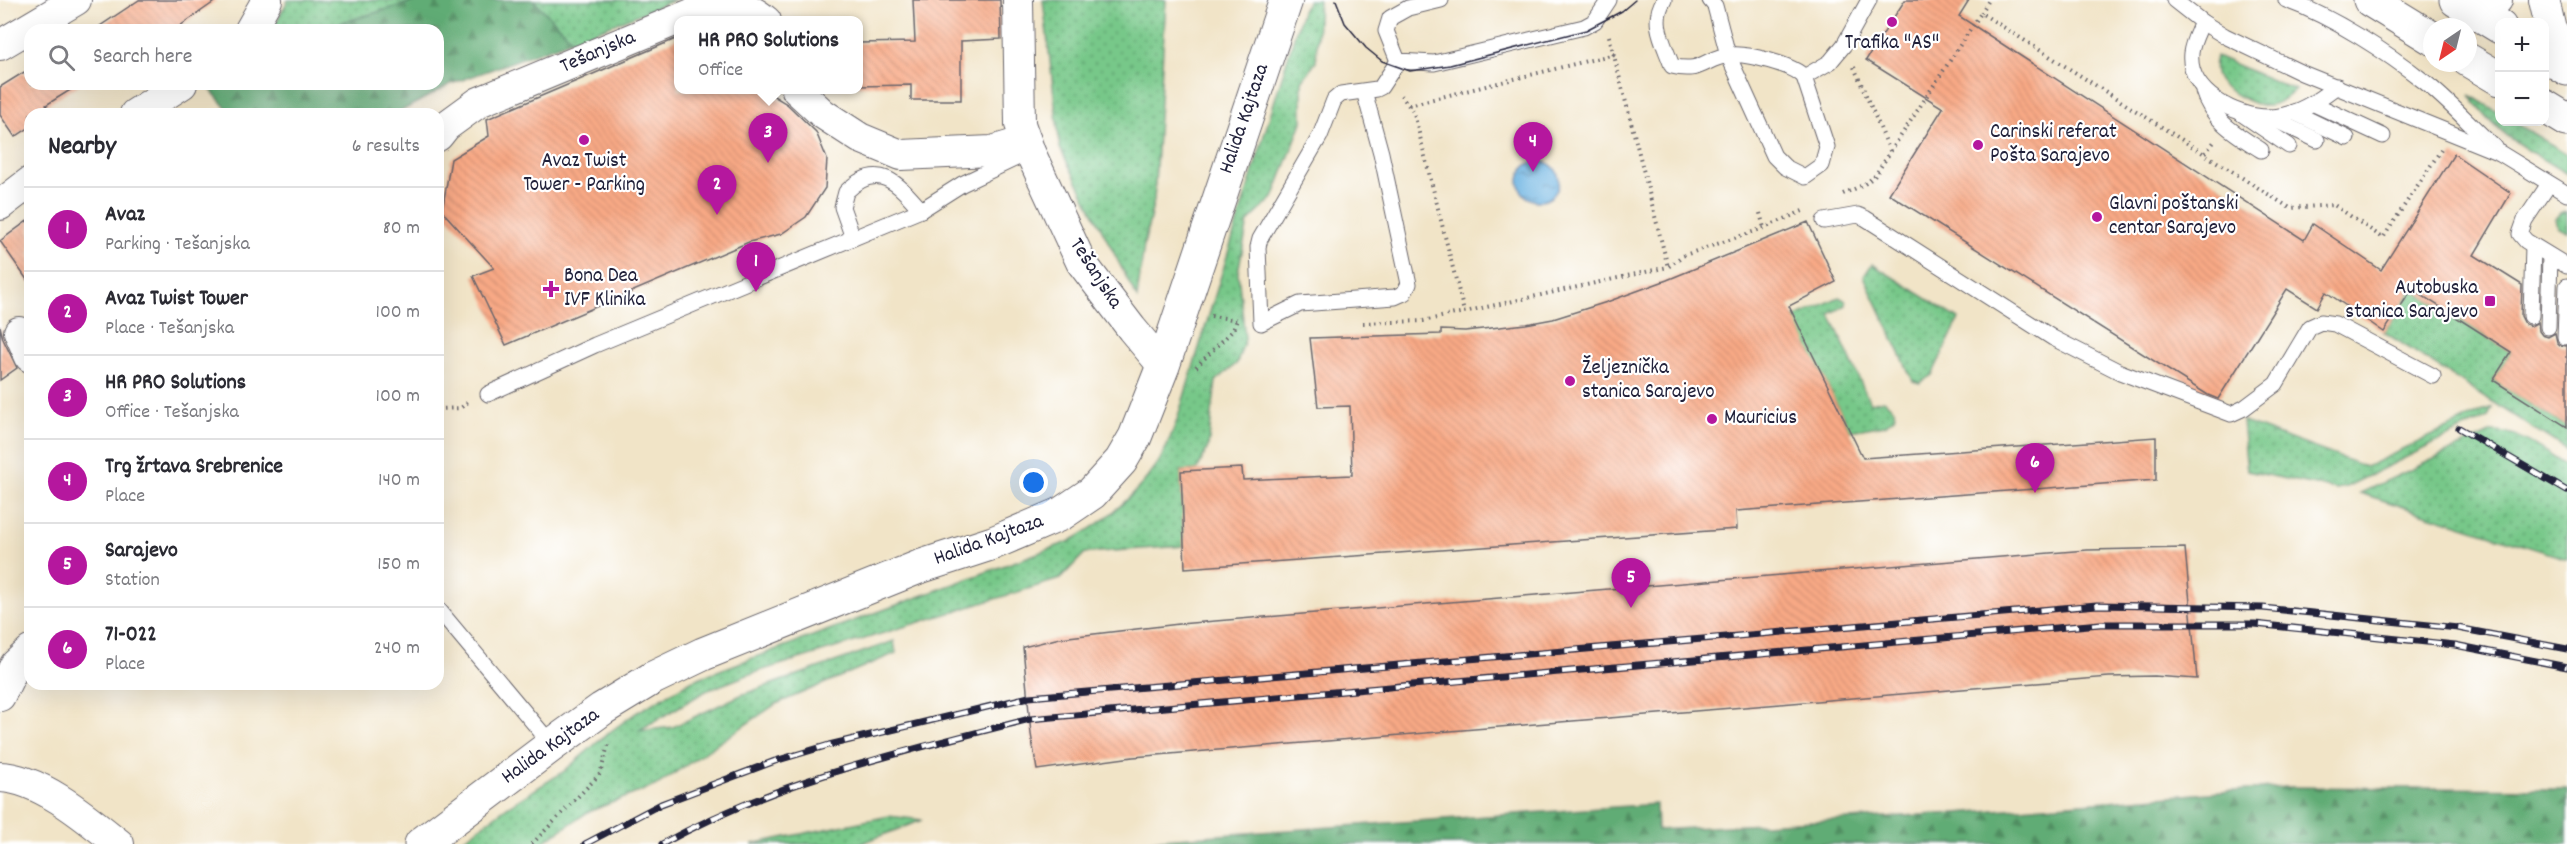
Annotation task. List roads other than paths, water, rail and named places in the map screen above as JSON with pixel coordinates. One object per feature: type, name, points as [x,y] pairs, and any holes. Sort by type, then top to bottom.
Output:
[{"type":"main road","name":"Halida Kajtaza","points":[[421,844],[552,745],[653,678],[703,654],[919,567],[993,543],[1061,514],[1092,493],[1121,461],[1135,437],[1160,373],[1286,0]]},
{"type":"main road","points":[[2370,0],[2423,32]]},
{"type":"main road","points":[[2457,0],[2495,24]]},
{"type":"main road","points":[[2549,58],[2567,69]]},
{"type":"main road","points":[[2477,66],[2495,77]]},
{"type":"main road","points":[[2549,109],[2567,120]]},
{"type":"street","points":[[35,24],[76,0]]},
{"type":"street","points":[[253,24],[267,0]]},
{"type":"street","name":"Tešanjska","points":[[1018,0],[1020,124],[1028,147],[1081,262],[1132,329],[1160,373]]},
{"type":"street","points":[[2457,0],[2497,0]]},
{"type":"street","points":[[2544,0],[2551,30],[2567,53]]},
{"type":"street","name":"Tešanjska","points":[[686,16],[703,9],[738,4],[760,16]]},
{"type":"street","name":"Tešanjska","points":[[444,128],[479,102],[674,21]]},
{"type":"street","points":[[0,45],[24,31]]},
{"type":"street","points":[[144,108],[173,90]]},
{"type":"street","points":[[801,94],[823,114],[851,132],[901,155],[1028,147]]},
{"type":"street","points":[[0,205],[24,187]]},
{"type":"street","points":[[0,696],[15,664],[24,656]]},
{"type":"street","points":[[0,777],[12,778],[46,792],[93,823],[119,844]]},
{"type":"lane","points":[[1398,61],[1386,31],[1390,18],[1408,8],[1441,0]]},
{"type":"lane","points":[[1398,61],[1434,63],[1584,27],[1595,21],[1609,0]]},
{"type":"lane","points":[[1664,0],[1658,9],[1656,21],[1672,66],[1686,70],[1695,69],[1728,55],[1740,55],[1788,66],[1798,70],[1804,77],[1827,147],[1822,165],[1805,177],[1785,167],[1774,156],[1728,55],[1715,6],[1710,0]]},
{"type":"lane","points":[[1804,77],[1830,62],[1844,45],[1869,0]]},
{"type":"lane","points":[[2174,0],[2202,22],[2302,73],[2500,153],[2567,194]]},
{"type":"lane","points":[[2286,0],[2308,8],[2357,36],[2426,83],[2500,153]]},
{"type":"lane","points":[[2202,22],[2191,52],[2192,69],[2202,88],[2207,105],[2225,128],[2261,150]]},
{"type":"lane","points":[[1364,91],[1409,284],[1404,293],[1395,297],[1300,304],[1261,323],[1258,247],[1260,238],[1320,136],[1334,100],[1341,94],[1377,89],[1398,61]]},
{"type":"lane","points":[[2269,117],[2293,112],[2314,104],[2337,86]]},
{"type":"lane","points":[[2202,88],[2215,100],[2237,110],[2289,146]]},
{"type":"lane","points":[[444,116],[479,102]]},
{"type":"lane","points":[[2314,104],[2383,136]]},
{"type":"lane","points":[[2237,110],[2269,117],[2317,140]]},
{"type":"lane","points":[[2293,112],[2347,138]]},
{"type":"lane","points":[[488,394],[595,345],[921,210],[1028,147]]},
{"type":"lane","points":[[853,238],[842,207],[846,192],[855,183],[865,178],[879,177],[900,184],[921,210]]},
{"type":"lane","points":[[2549,184],[2525,220],[2520,234],[2533,246],[2567,266]]},
{"type":"lane","points":[[1824,221],[1858,215],[1865,218],[2053,338],[2120,372],[2231,414],[2244,408],[2276,384],[2310,327],[2321,322],[2335,324],[2433,376]]},
{"type":"lane","points":[[2531,316],[2533,246]]},
{"type":"lane","points":[[2548,327],[2550,256]]},
{"type":"lane","points":[[2565,337],[2567,286]]},
{"type":"lane","points":[[444,616],[552,745]]},
{"type":"water","points":[[1539,161],[1553,167],[1559,181],[1553,195],[1539,201],[1525,195],[1519,181],[1525,167]]},
{"type":"tram line","points":[[1336,0],[1345,23],[1366,48],[1382,61],[1410,71],[1450,65],[1586,30],[1622,11],[1635,0]]},
{"type":"railway","points":[[2459,428],[2567,491]]},
{"type":"railway","points":[[585,844],[661,804],[775,761],[829,745],[1029,697],[2097,605],[2263,608],[2458,628],[2567,649]]},
{"type":"railway","points":[[662,844],[750,802],[796,785],[889,756],[1030,719],[2100,624],[2255,624],[2455,645],[2567,667]]},
{"type":"place","name":"Trafika \"AS\"","points":[[1892,22]]},
{"type":"place","name":"Avaz Twist Tower - Parking","points":[[584,140]]},
{"type":"place","name":"Carinski referat Pošta Sarajevo","points":[[1978,145]]},
{"type":"place","name":"HR PRO Solutions","points":[[768,163]]},
{"type":"place","name":"Trg žrtava Srebrenice","points":[[1533,172]]},
{"type":"place","name":"Avaz Twist Tower","points":[[717,215]]},
{"type":"place","name":"Glavni poštanski centar Sarajevo","points":[[2097,217]]},
{"type":"place","name":"Bona Dea IVF Klinika","points":[[551,289]]},
{"type":"place","name":"Avaz","points":[[756,292]]},
{"type":"place","name":"Autobuska stanica Sarajevo","points":[[2490,301]]},
{"type":"place","name":"Željeznička stanica Sarajevo","points":[[1570,381]]},
{"type":"place","name":"Mauricius","points":[[1712,419]]},
{"type":"place","name":"71-022","points":[[2035,493]]},
{"type":"place","name":"Sarajevo","points":[[1631,608]]}]
